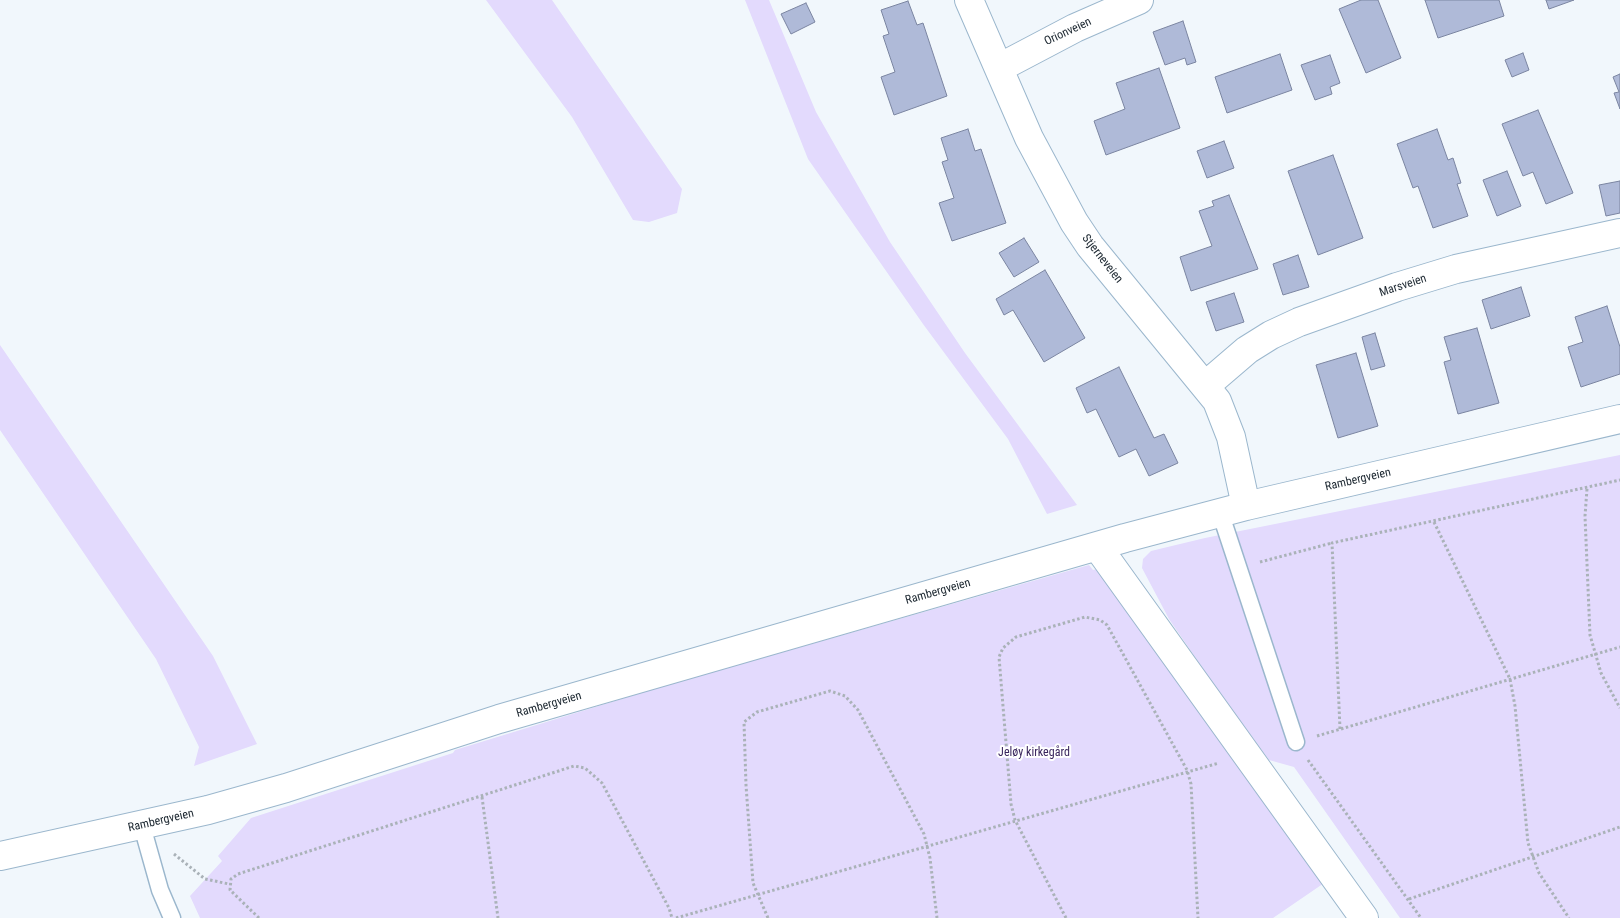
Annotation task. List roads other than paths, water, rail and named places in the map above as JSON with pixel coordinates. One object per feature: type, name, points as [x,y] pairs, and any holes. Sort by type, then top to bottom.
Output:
[{"type":"street","name":"Stjerneveien","points":[[969,0],[1029,138],[1074,222],[1090,246],[1216,401],[1231,437],[1246,506]]},
{"type":"street","name":"Orionveien","points":[[999,68],[1075,28],[1140,0]]},
{"type":"street","name":"Marsveien","points":[[1205,386],[1247,350],[1271,335],[1299,322],[1396,287],[1456,269],[1620,233]]},
{"type":"street","name":"Rambergveien","points":[[0,856],[142,826],[286,788],[499,719],[1096,546],[1220,512],[1620,419]]},
{"type":"street","points":[[1096,546],[1364,918]]},
{"type":"lane","points":[[1220,512],[1296,742]]},
{"type":"lane","points":[[142,826],[160,890],[172,918]]},
{"type":"park label","name":"Jeløy kirkegård","points":[[1034,753]]}]
